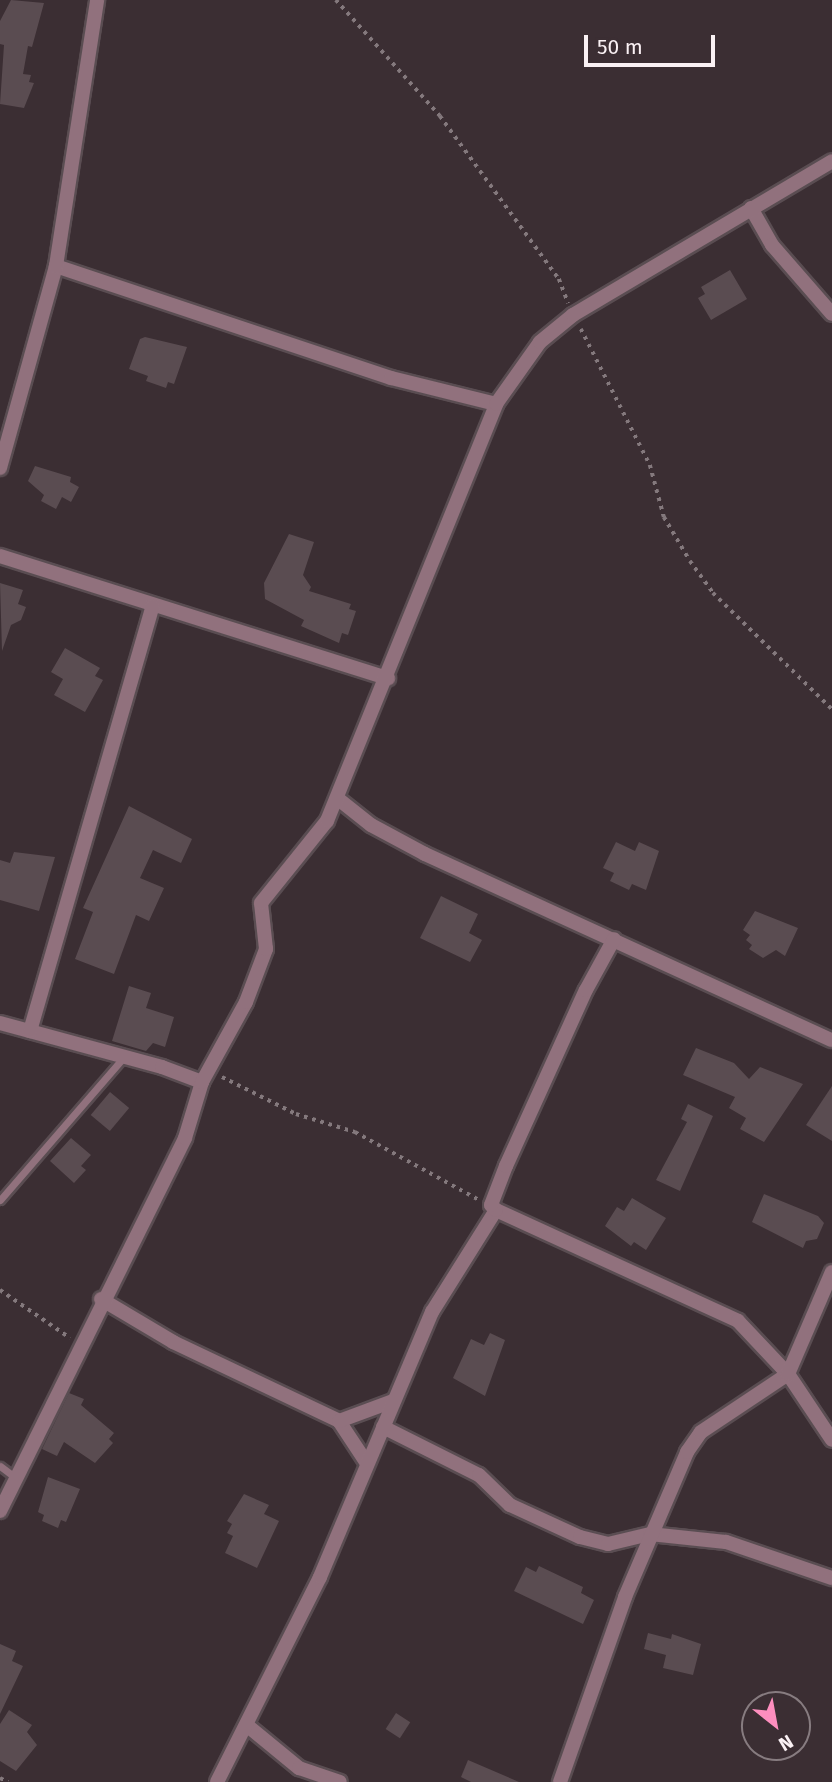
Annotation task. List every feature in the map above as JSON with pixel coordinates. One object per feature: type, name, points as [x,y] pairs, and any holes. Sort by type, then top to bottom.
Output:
[{"type":"street","points":[[0,468],[56,266],[97,0]]},
{"type":"street","points":[[0,1511],[101,1299],[185,1138],[206,1076],[266,949],[261,903],[327,821],[388,678],[496,404],[540,342],[573,315],[832,161]]},
{"type":"street","points":[[751,208],[772,245],[832,314]]},
{"type":"street","points":[[56,266],[391,378],[496,404]]},
{"type":"street","points":[[0,556],[388,678]]},
{"type":"street","points":[[30,1031],[153,606]]},
{"type":"street","points":[[337,798],[371,825],[425,854],[832,1040]]},
{"type":"street","points":[[217,1782],[248,1727],[320,1577],[366,1462],[432,1312],[493,1208],[586,990],[614,939]]},
{"type":"street","points":[[0,1023],[123,1058],[206,1076]]},
{"type":"street","points":[[493,1208],[724,1311],[788,1374],[832,1440]]},
{"type":"street","points":[[560,1782],[650,1534],[687,1452],[701,1432],[788,1374],[832,1272]]},
{"type":"street","points":[[101,1299],[173,1342],[339,1421],[366,1462]]},
{"type":"street","points":[[339,1421],[393,1401]]},
{"type":"street","points":[[383,1427],[451,1465],[479,1475],[510,1504],[580,1537],[608,1544],[650,1534],[726,1542],[832,1577]]},
{"type":"street","points":[[248,1727],[299,1768],[340,1782]]},
{"type":"lane","points":[[0,1200],[123,1058]]},
{"type":"lane","points":[[0,1465],[16,1478]]},
{"type":"path","points":[[336,0],[440,116],[559,279],[573,315],[639,443],[664,517],[713,593],[832,709]]},
{"type":"path","points":[[206,1076],[296,1114],[355,1132],[493,1208]]},
{"type":"path","points":[[0,1290],[80,1345]]},
{"type":"path","points":[[0,1778],[9,1782]]},
{"type":"building","points":[[11,0],[44,3],[32,47],[28,46],[23,74],[31,75],[29,82],[34,83],[24,108],[0,104],[4,45],[0,44],[0,21]]},
{"type":"building","points":[[730,270],[747,299],[711,320],[698,298],[705,294],[701,287]]},
{"type":"building","points":[[145,337],[187,347],[174,384],[168,382],[166,388],[146,381],[148,376],[129,369],[140,339]]},
{"type":"building","points":[[35,466],[71,477],[70,482],[79,487],[71,502],[62,497],[56,509],[41,501],[44,495],[28,481]]},
{"type":"building","points":[[289,534],[314,542],[303,575],[311,587],[309,591],[351,604],[349,609],[356,611],[348,635],[342,633],[339,643],[301,626],[304,620],[265,599],[264,583]]},
{"type":"building","points":[[0,583],[23,590],[18,604],[26,607],[21,620],[11,625],[2,651]]},
{"type":"building","points":[[65,648],[100,668],[95,676],[103,680],[85,712],[54,695],[63,679],[51,672]]},
{"type":"building","points":[[129,806],[192,839],[181,863],[153,850],[140,878],[164,888],[149,921],[136,915],[114,974],[75,959],[93,912],[83,908]]},
{"type":"building","points":[[616,842],[635,851],[639,842],[659,851],[646,890],[632,884],[629,890],[610,881],[614,873],[603,868]]},
{"type":"building","points":[[14,852],[55,857],[39,911],[0,900],[0,860],[10,863]]},
{"type":"building","points":[[441,896],[478,914],[469,933],[482,940],[470,962],[420,938]]},
{"type":"building","points":[[755,911],[798,928],[785,956],[776,950],[763,958],[749,949],[752,945],[746,940],[750,935],[743,930]]},
{"type":"building","points":[[129,986],[151,993],[146,1008],[174,1017],[165,1047],[153,1043],[146,1051],[112,1041]]},
{"type":"building","points":[[696,1048],[734,1063],[749,1079],[760,1067],[803,1084],[764,1142],[740,1129],[746,1118],[729,1108],[735,1097],[683,1075]]},
{"type":"building","points":[[832,1086],[832,1141],[806,1125]]},
{"type":"building","points":[[110,1092],[129,1108],[110,1131],[91,1115]]},
{"type":"building","points":[[688,1104],[713,1116],[680,1191],[656,1180],[687,1122],[681,1119]]},
{"type":"building","points":[[71,1138],[91,1155],[81,1166],[86,1170],[74,1183],[50,1161]]},
{"type":"building","points":[[764,1194],[818,1216],[824,1223],[817,1239],[806,1241],[803,1248],[752,1222]]},
{"type":"building","points":[[632,1198],[666,1218],[646,1250],[634,1242],[631,1246],[605,1226],[617,1207],[624,1211]]},
{"type":"building","points":[[490,1333],[505,1340],[485,1396],[453,1378],[471,1339],[484,1345]]},
{"type":"building","points":[[69,1393],[84,1399],[81,1405],[114,1433],[109,1439],[113,1443],[95,1463],[64,1442],[57,1456],[42,1449]]},
{"type":"building","points":[[48,1477],[80,1489],[66,1522],[61,1520],[58,1528],[42,1521],[44,1515],[38,1512]]},
{"type":"building","points":[[244,1494],[269,1505],[264,1514],[279,1521],[257,1568],[225,1553],[233,1536],[227,1533],[232,1524],[227,1521]]},
{"type":"building","points":[[539,1566],[583,1587],[581,1593],[594,1600],[583,1624],[514,1591],[526,1567],[536,1572]]},
{"type":"building","points":[[648,1633],[671,1639],[672,1634],[701,1644],[693,1675],[663,1668],[666,1655],[644,1649]]},
{"type":"building","points":[[0,1644],[16,1651],[12,1661],[23,1666],[0,1714]]},
{"type":"building","points":[[9,1710],[32,1725],[27,1732],[37,1745],[16,1771],[0,1761],[0,1724]]},
{"type":"building","points":[[396,1713],[410,1722],[400,1738],[386,1729]]},
{"type":"building","points":[[468,1760],[519,1782],[471,1782],[461,1777]]}]
